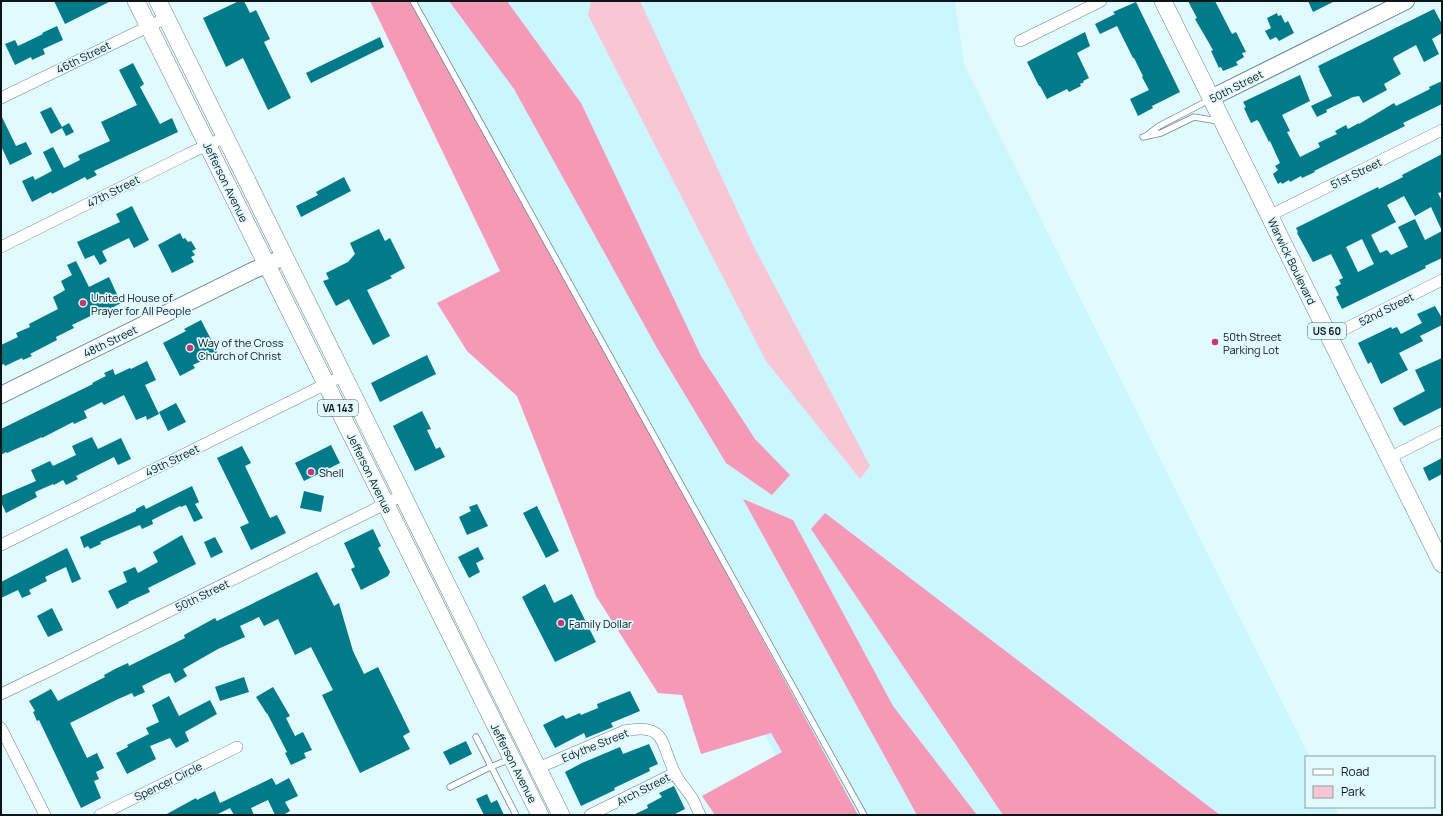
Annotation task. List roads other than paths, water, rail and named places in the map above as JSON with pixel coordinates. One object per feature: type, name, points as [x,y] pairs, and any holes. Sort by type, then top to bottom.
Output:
[{"type":"main road","name":"Jefferson Avenue","points":[[136,1],[385,504],[494,702],[538,768],[561,815]]},
{"type":"main road","name":"Jefferson Avenue","points":[[158,1],[403,495],[494,702],[512,758],[540,815]]},
{"type":"main road","name":"Warwick Boulevard","points":[[1163,1],[1442,564]]},
{"type":"street","points":[[1020,41],[1101,1]]},
{"type":"street","name":"50th Street","points":[[1211,98],[1406,1]]},
{"type":"street","name":"46th Street","points":[[1,98],[166,18]]},
{"type":"street","name":"51st Street","points":[[1269,216],[1442,130]]},
{"type":"street","name":"47th Street","points":[[1,247],[225,137]]},
{"type":"street","name":"48th Street","points":[[1,395],[284,257]]},
{"type":"street","name":"52nd Street","points":[[1329,337],[1442,280]]},
{"type":"street","name":"49th Street","points":[[1,544],[344,375]]},
{"type":"street","points":[[1389,458],[1442,431]]},
{"type":"street","name":"50th Street","points":[[1,694],[403,495]]},
{"type":"street","points":[[1,728],[45,815]]},
{"type":"street","name":"Edythe Street","points":[[538,768],[624,731],[647,729],[655,733],[664,743],[675,773],[693,799],[700,815]]},
{"type":"street","name":"Spencer Circle","points":[[100,815],[237,747]]},
{"type":"street","name":"Arch Street","points":[[590,815],[675,773]]},
{"type":"lane","points":[[413,1],[864,815]]},
{"type":"lane","name":"50th Street","points":[[1211,98],[1159,126],[1143,137],[1161,133],[1194,117],[1223,122]]},
{"type":"lane","points":[[476,737],[516,815]]},
{"type":"lane","points":[[450,787],[512,758]]},
{"type":"place","name":"United House of Prayer for All People","points":[[83,303]]},
{"type":"place","name":"50th Street Parking Lot","points":[[1215,342]]},
{"type":"place","name":"Way of the Cross Church of Christ","points":[[190,348]]},
{"type":"place","name":"Shell","points":[[311,472]]},
{"type":"place","name":"Family Dollar","points":[[561,623]]}]
